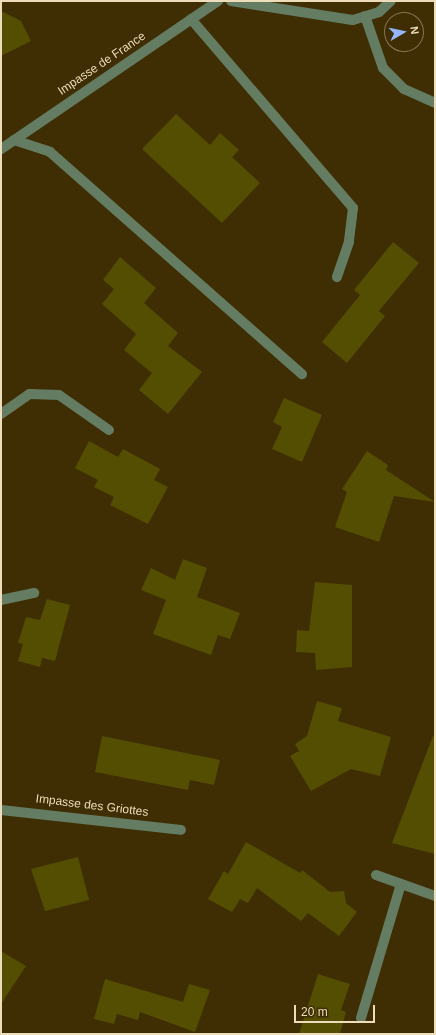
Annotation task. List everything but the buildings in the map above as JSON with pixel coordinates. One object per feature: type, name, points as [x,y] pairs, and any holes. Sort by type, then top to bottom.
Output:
[{"type":"street","name":"Impasse de France","points":[[1,149],[218,1]]},
{"type":"street","points":[[231,1],[353,20],[379,12],[391,1]]},
{"type":"street","points":[[365,16],[383,68],[404,89],[435,103]]},
{"type":"street","points":[[191,19],[353,208],[350,242],[337,277]]},
{"type":"street","points":[[14,140],[50,152],[302,374]]},
{"type":"street","points":[[1,414],[30,394],[59,395],[109,430]]},
{"type":"street","points":[[1,600],[34,593]]},
{"type":"street","name":"Impasse des Griottes","points":[[1,810],[181,830]]},
{"type":"street","points":[[376,875],[435,896]]},
{"type":"street","points":[[361,1018],[401,884]]}]
